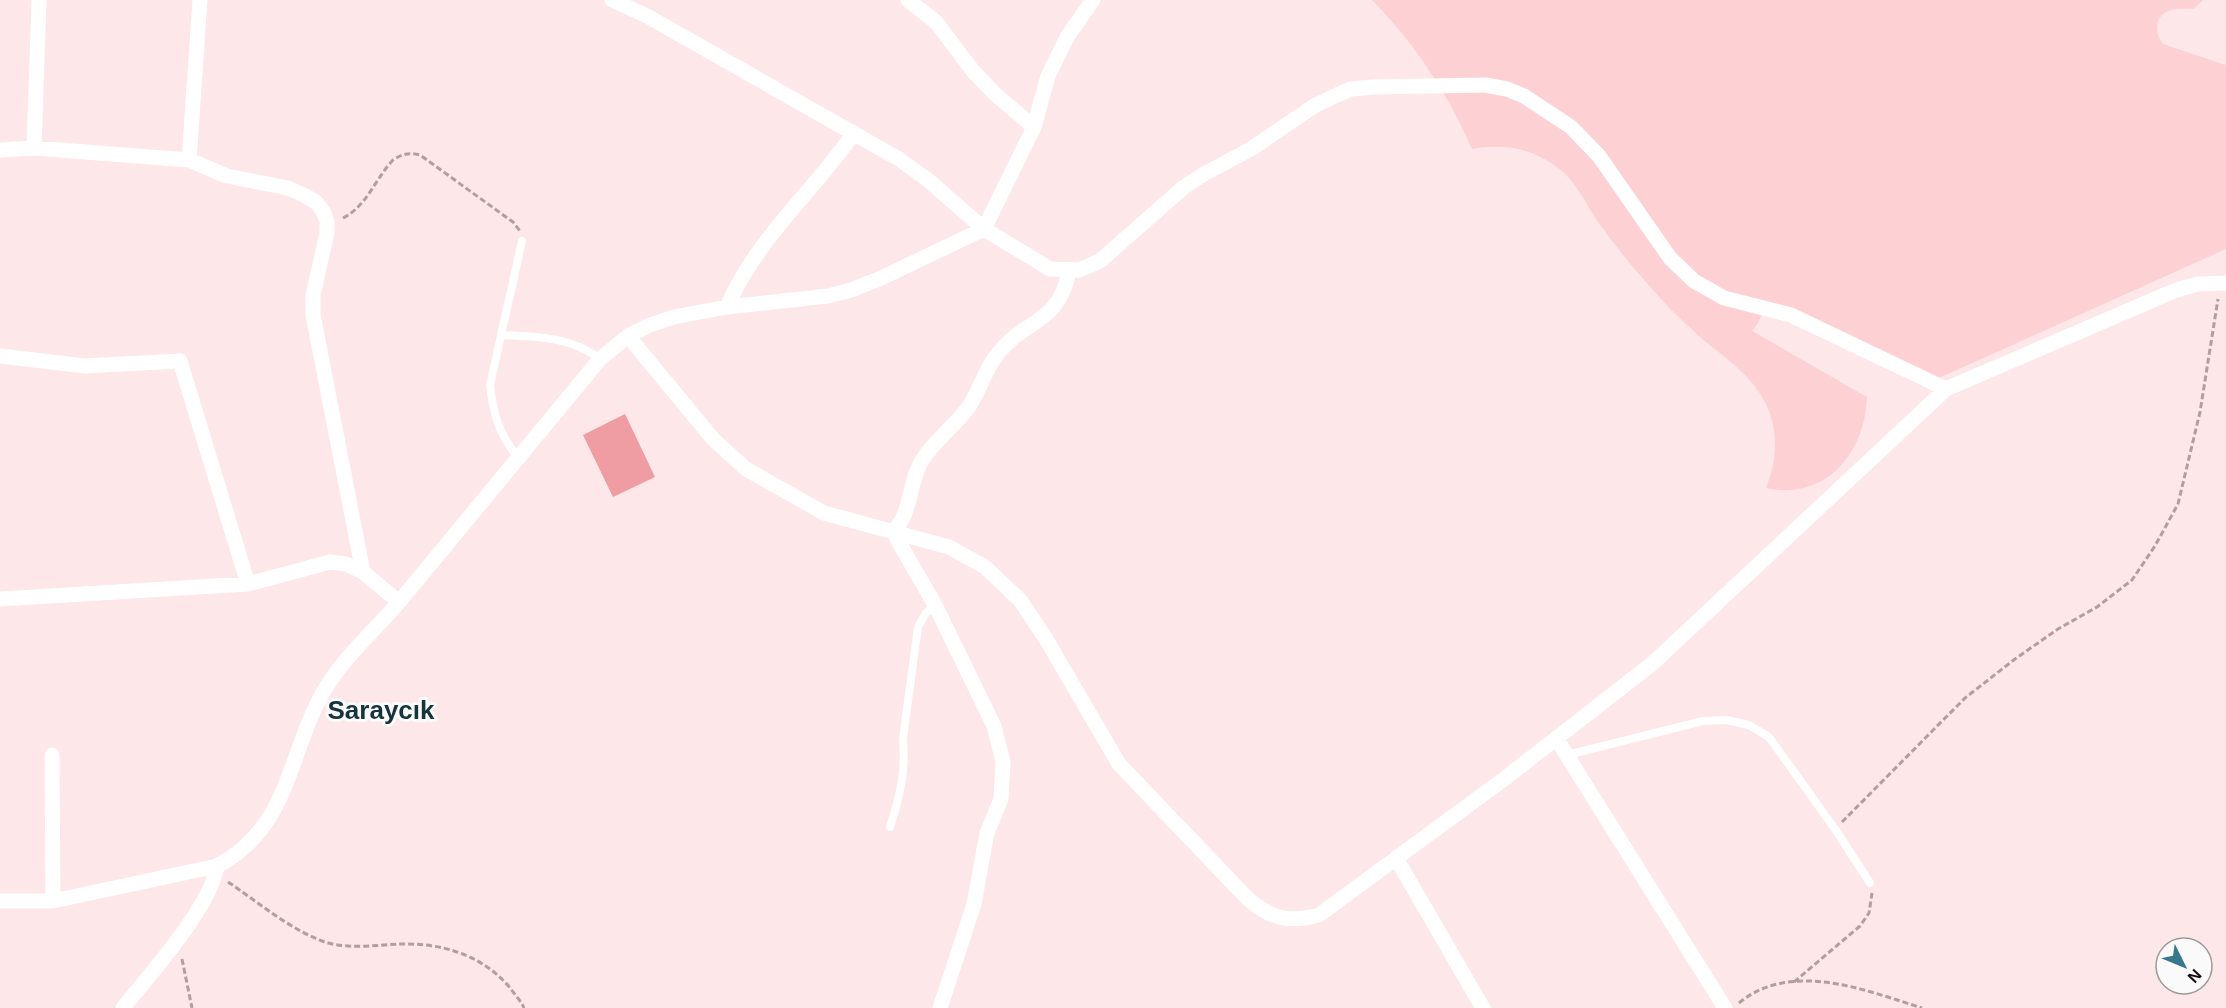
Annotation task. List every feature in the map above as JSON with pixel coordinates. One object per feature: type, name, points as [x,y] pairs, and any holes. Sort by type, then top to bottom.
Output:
[{"type":"street","points":[[34,148],[39,0]]},
{"type":"street","points":[[189,160],[200,0]]},
{"type":"street","points":[[612,0],[647,16],[854,133],[928,180],[984,229],[1050,269],[1069,272],[1090,267],[1100,261],[1184,187],[1203,174],[1243,154],[1327,99],[1351,90],[1373,87],[1485,85],[1507,88],[1540,105],[1571,127],[1599,156],[1670,258],[1701,285],[1732,301],[1791,315],[1946,389]]},
{"type":"street","points":[[908,0],[936,22],[973,71],[995,94],[1034,127]]},
{"type":"street","points":[[0,900],[53,901],[216,869],[240,852],[267,823],[279,803],[310,716],[326,688],[360,643],[399,602],[600,359],[628,336],[650,325],[674,317],[728,307],[798,300],[850,290],[879,279],[984,229],[1034,127],[1048,76],[1067,37],[1093,0]]},
{"type":"street","points":[[728,307],[745,271],[760,248],[840,153],[854,133]]},
{"type":"street","points":[[0,150],[34,148],[189,160],[227,176],[288,188],[317,203],[324,213],[327,233],[313,294],[313,315],[363,572]]},
{"type":"street","points":[[893,532],[905,516],[915,476],[925,455],[970,404],[988,367],[998,353],[1020,332],[1057,305],[1065,289],[1069,272]]},
{"type":"street","points":[[628,336],[713,439],[746,469],[824,513],[949,547],[985,567],[1020,600],[1046,639],[1119,764],[1262,911],[1280,918],[1300,920],[1319,915],[1653,663],[1946,389],[2174,291],[2197,284],[2224,283]]},
{"type":"street","points":[[0,356],[8,355],[85,366],[180,361],[248,584]]},
{"type":"street","points":[[893,532],[935,605],[994,726],[1003,762],[1001,799],[987,833],[974,904],[940,1008]]},
{"type":"street","points":[[0,599],[248,584],[330,562],[346,564],[363,572],[399,602]]},
{"type":"street","points":[[1556,738],[1725,1008]]},
{"type":"street","points":[[52,755],[53,901]]},
{"type":"street","points":[[1396,858],[1483,1008]]},
{"type":"street","points":[[123,1008],[178,940],[210,888],[216,869]]},
{"type":"lane","points":[[519,457],[499,428],[492,404],[490,385],[522,241]]},
{"type":"lane","points":[[501,335],[560,339],[584,348],[600,359]]},
{"type":"lane","points":[[890,827],[902,787],[903,738],[918,627],[926,613],[935,605]]},
{"type":"lane","points":[[1567,755],[1703,721],[1738,721],[1749,725],[1769,737],[1835,829],[1870,883]]},
{"type":"path","points":[[327,222],[343,218],[353,212],[363,203],[393,160],[412,153],[420,155],[513,222],[520,231],[522,241]]},
{"type":"path","points":[[1835,829],[1965,698],[2014,659],[2058,629],[2097,608],[2132,580],[2156,546],[2178,504],[2200,412],[2224,283]]},
{"type":"path","points":[[216,869],[297,929],[324,942],[354,946],[403,944],[452,950],[478,960],[500,976],[524,1008]]},
{"type":"path","points":[[1794,982],[1865,920],[1872,898],[1870,883]]},
{"type":"path","points":[[178,940],[192,1008]]},
{"type":"path","points":[[1733,1008],[1751,993],[1781,982],[1830,982],[1922,1008]]},
{"type":"shaded area","points":[[1372,0],[2203,0],[2193,9],[2174,9],[2163,14],[2158,21],[2157,31],[2163,44],[2226,65],[2226,249],[1921,386],[1766,306],[1752,331],[1867,397],[1865,418],[1859,437],[1850,454],[1838,468],[1824,480],[1807,487],[1787,490],[1766,488],[1774,457],[1775,436],[1766,404],[1753,384],[1686,324],[1652,289],[1609,238],[1573,184],[1561,171],[1535,154],[1514,148],[1472,149],[1452,108],[1429,70],[1416,51]]},
{"type":"building","points":[[625,414],[655,477],[613,497],[583,435]]},
{"type":"district","name":"Saraycık","points":[[381,710]]}]
